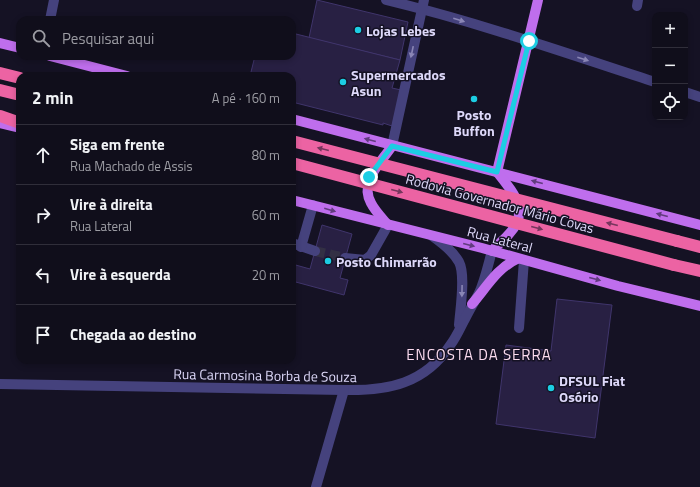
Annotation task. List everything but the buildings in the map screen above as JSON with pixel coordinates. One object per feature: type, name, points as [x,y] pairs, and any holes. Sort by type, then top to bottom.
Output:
[{"type":"highway","points":[[0,73],[16,77]]},
{"type":"highway","points":[[0,90],[16,93]]},
{"type":"highway","points":[[0,116],[16,122]]},
{"type":"highway","name":"Rodovia Governador Mário Covas","points":[[296,142],[700,247]]},
{"type":"highway","name":"Rodovia Governador Mário Covas","points":[[296,164],[700,271]]},
{"type":"main road","points":[[497,172],[538,0]]},
{"type":"main road","points":[[0,43],[16,47]]},
{"type":"main road","points":[[65,60],[112,72]]},
{"type":"main road","points":[[296,120],[700,225]]},
{"type":"main road","points":[[0,123],[16,127]]},
{"type":"main road","points":[[388,225],[371,204],[368,197],[367,183],[369,177],[392,146]]},
{"type":"main road","points":[[492,251],[510,234],[517,224],[520,214],[518,200],[497,172]]},
{"type":"main road","name":"Rua Lateral","points":[[296,201],[700,306]]},
{"type":"main road","points":[[472,304],[500,270],[508,263],[521,260]]},
{"type":"street","points":[[51,16],[54,0]]},
{"type":"street","points":[[386,0],[423,4],[529,41],[652,81]]},
{"type":"street","points":[[392,146],[423,4]]},
{"type":"street","points":[[688,93],[700,97]]},
{"type":"street","points":[[313,205],[297,245],[315,251]]},
{"type":"street","points":[[345,258],[365,260],[371,255],[388,225]]},
{"type":"street","points":[[432,236],[449,249],[459,263],[462,275],[462,295],[458,331]]},
{"type":"street","name":"Rua Carmosina Borba de Souza","points":[[0,384],[366,391],[386,388],[404,383],[418,376],[431,367],[445,352],[480,291],[492,251]]},
{"type":"street","points":[[519,328],[521,260]]},
{"type":"street","points":[[316,487],[344,390]]},
{"type":"tunnel","points":[[315,251],[345,258]]},
{"type":"place","name":"Lojas Lebes","points":[[358,30]]},
{"type":"place","name":"Supermercados Asun","points":[[343,82]]},
{"type":"place","name":"Posto Buffon","points":[[474,99]]},
{"type":"place","name":"Posto Chimarrão","points":[[328,261]]},
{"type":"place","name":"DFSUL Fiat Osório","points":[[551,388]]},
{"type":"district","name":"ENCOSTA DA SERRA","points":[[479,354]]},
{"type":"route","points":[[369,177],[392,146],[497,172],[529,41]]}]
